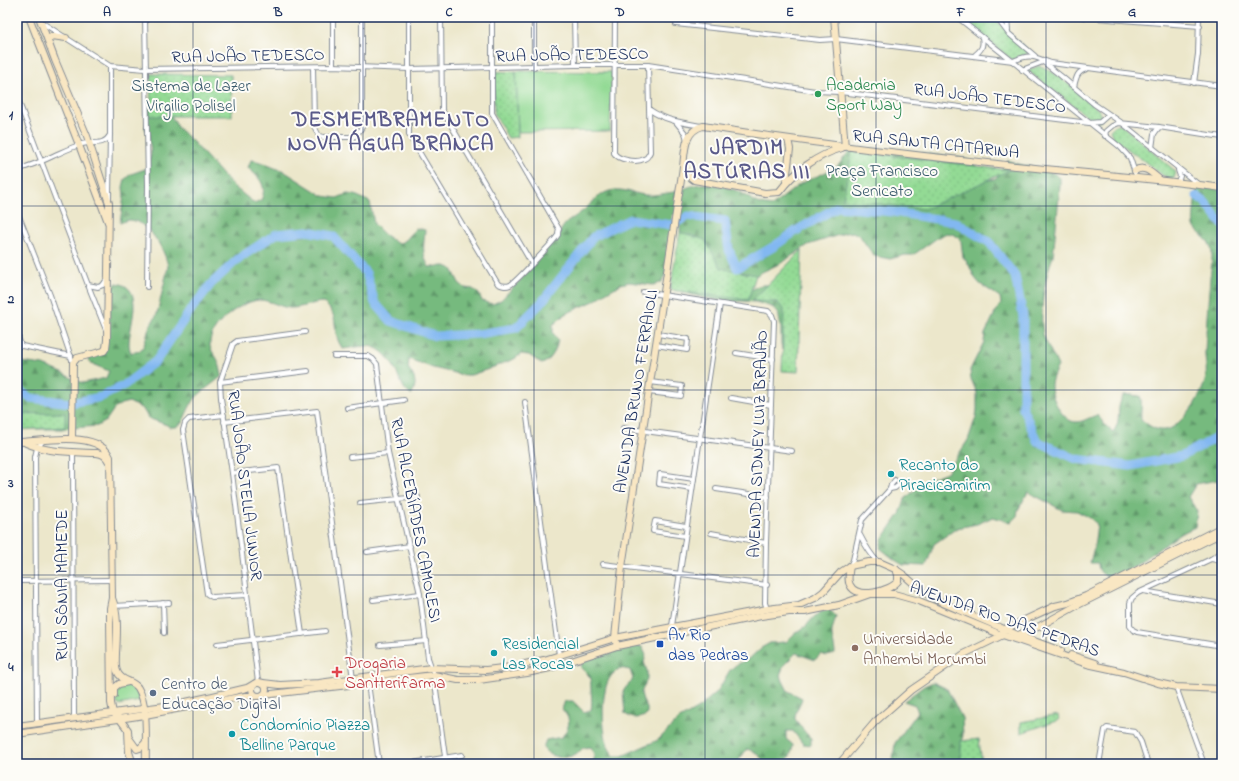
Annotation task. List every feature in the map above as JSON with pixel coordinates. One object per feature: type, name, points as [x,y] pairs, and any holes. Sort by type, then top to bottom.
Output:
[{"type":"street","points":[[29,17],[110,227]]},
{"type":"street","points":[[145,17],[148,185],[147,287]]},
{"type":"street","points":[[333,17],[333,66]]},
{"type":"street","points":[[313,67],[314,126],[319,136],[354,136],[362,128],[362,17]]},
{"type":"street","points":[[409,17],[409,135],[498,284],[504,287],[513,284],[532,264],[558,235],[559,229],[492,113],[492,17]]},
{"type":"street","points":[[441,17],[442,110],[532,264]]},
{"type":"street","points":[[534,17],[534,67]]},
{"type":"street","points":[[574,17],[575,65]]},
{"type":"street","points":[[615,17],[614,153],[616,157],[621,159],[643,160],[648,157],[650,152],[648,65]]},
{"type":"street","points":[[683,167],[685,173],[694,180],[765,193],[779,192],[786,182],[807,165],[831,151],[845,147],[834,17]]},
{"type":"street","points":[[958,17],[1022,70],[1031,75],[1120,147],[1130,158],[1135,174],[1141,168],[1148,170],[1160,180]]},
{"type":"street","points":[[996,17],[1008,33],[1043,62],[1108,115],[1122,123],[1199,185]]},
{"type":"street","points":[[1007,17],[1006,23],[1008,33]]},
{"type":"street","points":[[1083,17],[1156,24],[1200,26]]},
{"type":"street","points":[[1156,17],[1156,24]]},
{"type":"street","points":[[1194,83],[1198,54],[1200,26],[1199,17]]},
{"type":"street","points":[[40,20],[89,142],[109,203]]},
{"type":"street","name":"RUA JOÃO TEDESCO","points":[[40,20],[110,66],[145,69],[333,66],[441,69],[575,65],[648,65],[815,91],[840,92],[1089,123],[1100,122],[1108,115]]},
{"type":"street","points":[[676,24],[820,40],[836,39],[1013,62],[1028,56],[1036,56],[1051,63],[1222,86]]},
{"type":"street","points":[[48,40],[52,36],[66,38]]},
{"type":"street","points":[[974,56],[983,46],[982,37]]},
{"type":"street","points":[[1022,70],[1043,62]]},
{"type":"street","points":[[17,333],[19,345],[72,360],[104,351],[106,348],[110,227],[110,66]]},
{"type":"street","points":[[1074,87],[1077,75],[1080,71],[1092,69]]},
{"type":"street","points":[[17,97],[88,285],[107,331]]},
{"type":"street","name":"RUA SANTA CATARINA","points":[[650,110],[657,115],[676,122],[845,147],[982,162],[1135,174],[1160,180],[1222,188]]},
{"type":"street","points":[[676,122],[685,133],[687,140]]},
{"type":"street","points":[[1105,136],[1106,131],[1112,126],[1122,123],[1222,137]]},
{"type":"street","points":[[687,140],[691,132],[703,126]]},
{"type":"street","points":[[1152,148],[1154,134],[1159,127]]},
{"type":"street","points":[[17,170],[79,145],[89,142],[100,144],[104,142],[110,133]]},
{"type":"street","points":[[786,182],[790,150],[788,139]]},
{"type":"street","name":"AVENIDA BRUNO FERRAIOLI","points":[[618,646],[615,638],[622,567],[687,140]]},
{"type":"street","points":[[1178,169],[1180,176],[1178,182]]},
{"type":"street","points":[[680,190],[684,184],[694,180]]},
{"type":"street","points":[[17,211],[53,303],[72,360],[73,439],[81,446],[72,452]]},
{"type":"street","points":[[88,285],[98,287],[103,285],[108,278]]},
{"type":"street","name":"AVENIDA SIDNEY LUIZ BRAJÃO","points":[[643,292],[768,311],[772,315],[774,321],[766,543],[766,603],[768,609]]},
{"type":"street","points":[[672,626],[720,304]]},
{"type":"street","name":"RUA JOÃO STELLA JUNIOR","points":[[259,683],[220,382],[233,344],[237,341],[305,332]]},
{"type":"street","points":[[656,345],[687,350],[688,339],[658,334]]},
{"type":"street","points":[[736,353],[773,359]]},
{"type":"street","name":"RUA ALCEBÍADES CAMOLESI","points":[[336,356],[368,356],[374,359],[377,364],[388,453],[420,594],[428,658],[434,675],[446,764]]},
{"type":"street","points":[[220,382],[308,371]]},
{"type":"street","points":[[649,392],[681,396],[682,386],[650,382]]},
{"type":"street","points":[[731,398],[771,405]]},
{"type":"street","points":[[347,408],[404,400]]},
{"type":"street","points":[[525,402],[559,655]]},
{"type":"street","points":[[224,422],[317,411],[352,679]]},
{"type":"street","points":[[224,415],[189,419],[185,423],[183,430],[207,594],[212,597],[247,595]]},
{"type":"street","points":[[623,428],[792,451]]},
{"type":"street","points":[[72,452],[64,449],[63,446],[65,441],[73,439]]},
{"type":"street","points":[[20,442],[73,439],[95,442],[108,450],[111,465],[111,703],[113,713],[126,727],[129,752],[133,764]]},
{"type":"street","points":[[37,723],[35,457],[38,448],[43,441]]},
{"type":"street","points":[[20,442],[38,448],[102,454],[111,465]]},
{"type":"street","name":"RUA SÔNIA MAMEDE","points":[[72,452],[74,717]]},
{"type":"street","points":[[350,457],[388,453]]},
{"type":"street","points":[[232,473],[278,468],[302,634]]},
{"type":"street","points":[[692,489],[659,484],[660,474],[694,479]]},
{"type":"street","points":[[895,480],[890,489],[862,520],[860,534],[850,566],[849,581],[855,591],[870,594],[893,587],[898,581],[898,575],[895,569]]},
{"type":"street","points":[[890,489],[895,488],[900,484]]},
{"type":"street","points":[[716,489],[768,497]]},
{"type":"street","points":[[360,503],[398,500],[418,496]]},
{"type":"street","points":[[685,536],[653,531],[655,521],[686,526]]},
{"type":"street","points":[[839,764],[875,722],[911,690],[964,654],[1055,606],[1086,596],[1222,528]]},
{"type":"street","points":[[711,533],[766,543]]},
{"type":"street","points":[[1010,638],[1051,621],[1076,606],[1222,533]]},
{"type":"street","points":[[860,534],[868,550],[878,562]]},
{"type":"street","points":[[368,552],[410,546]]},
{"type":"street","points":[[1222,552],[1211,559],[1143,591],[1132,598],[1130,603],[1130,626],[1137,632],[1222,646]]},
{"type":"street","points":[[1211,559],[1222,561]]},
{"type":"street","name":"AVENIDA RIO DAS PEDRAS","points":[[17,734],[119,718],[247,688],[259,683],[280,685],[319,683],[431,668],[486,670],[512,667],[544,660],[615,638],[768,609],[792,607],[815,598],[823,592],[841,572],[850,566],[869,562],[878,562],[895,569],[922,591],[1010,638],[1087,664],[1104,667]]},
{"type":"street","points":[[603,564],[767,585]]},
{"type":"street","points":[[17,581],[111,580]]},
{"type":"street","points":[[1143,591],[1222,604]]},
{"type":"street","points":[[373,600],[420,594]]},
{"type":"street","name":"AVENIDA RIO DAS PEDRAS","points":[[17,726],[74,717],[113,713],[145,712],[245,696],[259,696],[434,675],[458,680],[479,680],[512,676],[550,668],[618,646],[761,616],[789,612],[805,612],[825,608],[839,605],[870,594],[894,594],[919,601],[1002,633],[1018,635],[1104,667],[1158,683],[1176,687],[1222,689]]},
{"type":"street","points":[[163,603],[164,633]]},
{"type":"street","points":[[112,606],[169,603]]},
{"type":"street","points":[[112,606],[117,628],[117,671],[124,680],[136,684],[139,689],[145,712],[146,764]]},
{"type":"street","points":[[1048,610],[1045,616],[1051,621]]},
{"type":"street","points":[[1031,618],[1037,621],[1038,627]]},
{"type":"street","points":[[217,644],[324,631]]},
{"type":"street","points":[[380,645],[426,641]]},
{"type":"street","points":[[379,764],[368,683],[370,680],[378,679],[381,675]]},
{"type":"street","points":[[111,703],[114,698],[114,688],[119,684],[130,682]]},
{"type":"street","points":[[259,683],[266,690],[259,696],[252,691],[259,683]]},
{"type":"street","points":[[1176,687],[1204,764]]},
{"type":"street","points":[[1099,764],[1105,730],[1107,728],[1135,732],[1141,742],[1148,764]]},
{"type":"street","points":[[128,736],[137,749],[145,743]]},
{"type":"street","points":[[406,764],[462,755]]},
{"type":"green space","points":[[960,17],[992,17],[1029,51],[1027,54],[1012,60]]},
{"type":"green space","points":[[1038,66],[1051,72],[1069,85],[1100,111],[1102,119],[1096,123],[1028,71]]},
{"type":"green space","points":[[516,71],[612,72],[610,131],[518,132]]},
{"type":"green space","points":[[516,71],[518,137],[508,138],[494,113],[494,72]]},
{"type":"green space","name":"Sistema de Lazer Virgilio Polisel","points":[[151,74],[231,75],[232,116],[150,116]]},
{"type":"green space","points":[[153,98],[171,116],[179,129],[233,186],[254,203],[261,200],[263,195],[263,186],[259,178],[248,168],[251,160],[282,170],[323,196],[337,198],[347,194],[355,195],[370,202],[374,224],[385,235],[398,244],[406,240],[416,228],[425,230],[424,253],[429,267],[445,266],[452,269],[459,283],[465,288],[473,289],[479,294],[482,301],[493,304],[501,300],[523,277],[566,224],[600,196],[609,191],[620,190],[644,195],[654,195],[678,191],[696,185],[707,184],[734,190],[742,193],[757,203],[772,206],[800,184],[837,167],[853,149],[912,151],[960,157],[975,163],[979,178],[986,180],[995,179],[1008,160],[1052,172],[1060,178],[1060,186],[1053,257],[1047,274],[1043,297],[1042,329],[1044,337],[1058,366],[1053,376],[1051,386],[1053,397],[1062,414],[1071,421],[1079,422],[1097,415],[1113,432],[1118,423],[1119,405],[1124,395],[1140,396],[1141,419],[1154,428],[1163,430],[1173,427],[1183,418],[1191,409],[1200,393],[1206,374],[1205,344],[1212,257],[1209,242],[1197,231],[1194,226],[1194,207],[1197,188],[1222,187],[1222,487],[1218,480],[1196,484],[1188,497],[1197,511],[1195,527],[1180,534],[1114,579],[1100,572],[1098,563],[1090,563],[1097,524],[1090,518],[1077,511],[1062,510],[1028,492],[1018,510],[1017,516],[1011,522],[993,517],[977,524],[957,528],[934,544],[926,566],[903,565],[880,548],[882,540],[900,514],[905,499],[926,480],[947,472],[968,440],[976,417],[977,409],[977,393],[971,379],[970,370],[984,342],[985,334],[1001,304],[1000,297],[980,284],[975,278],[968,263],[963,257],[961,241],[955,235],[947,233],[940,236],[913,255],[905,255],[890,259],[874,256],[860,236],[853,232],[845,233],[808,245],[781,263],[760,273],[747,282],[746,293],[758,286],[768,285],[789,296],[789,348],[782,350],[781,327],[778,312],[772,307],[756,302],[740,301],[733,303],[670,289],[688,255],[680,231],[681,216],[673,214],[665,276],[661,283],[653,285],[629,282],[621,284],[594,301],[565,314],[553,325],[553,333],[558,340],[555,351],[548,360],[542,364],[529,355],[521,354],[514,359],[486,370],[471,375],[463,375],[433,368],[409,359],[408,368],[415,381],[411,395],[404,388],[391,361],[382,352],[365,346],[343,349],[337,336],[332,313],[322,302],[291,308],[283,307],[268,301],[259,300],[244,304],[236,309],[221,321],[216,328],[212,335],[210,345],[211,350],[219,363],[222,376],[197,396],[190,406],[182,423],[176,427],[169,427],[148,418],[143,409],[129,402],[121,404],[114,409],[105,422],[97,426],[62,429],[17,429],[17,360],[21,362],[43,365],[83,383],[106,378],[109,371],[92,364],[87,358],[106,345],[110,288],[117,283],[126,286],[134,299],[129,344],[131,353],[140,351],[144,345],[149,328],[157,314],[168,267],[167,260],[160,245],[143,225],[136,221],[129,220],[120,223],[125,179],[131,174],[148,168],[151,152],[149,137],[145,128],[149,105]]},
{"type":"green space","points":[[1119,124],[1174,170],[1176,173],[1174,178],[1168,179],[1113,138],[1110,130]]},
{"type":"green space","name":"Praça Francisco Senicato","points":[[852,151],[1009,170],[925,209],[843,200]]},
{"type":"green space","points":[[680,232],[705,240],[721,268],[756,275],[748,300],[670,290]]},
{"type":"green space","points":[[802,250],[798,372],[782,371],[784,309],[777,302],[752,301]]},
{"type":"green space","points":[[65,413],[65,427],[17,430],[17,414]]},
{"type":"green space","points":[[830,610],[836,616],[832,629],[835,654],[827,656],[821,654],[815,660],[796,653],[784,665],[780,675],[788,691],[802,698],[795,719],[811,738],[811,745],[803,744],[793,731],[786,731],[786,739],[793,745],[790,756],[785,762],[767,764],[755,752],[747,749],[736,764],[594,764],[594,755],[591,747],[583,748],[579,752],[569,757],[557,757],[547,752],[543,748],[546,740],[562,737],[567,729],[569,720],[562,709],[565,701],[573,701],[584,712],[591,710],[591,678],[581,668],[582,660],[605,651],[612,651],[634,644],[642,647],[646,655],[644,662],[647,671],[647,679],[641,693],[647,708],[647,715],[636,718],[625,714],[623,691],[633,679],[630,670],[620,668],[609,679],[606,685],[603,719],[607,745],[614,756],[622,756],[658,740],[678,720],[700,707],[717,692],[730,670],[736,665],[750,658],[761,648],[770,643],[786,642],[794,634],[805,627],[815,616],[822,611]]},
{"type":"green space","points":[[933,682],[947,689],[962,718],[963,734],[959,764],[897,764],[893,759],[895,743],[918,712],[915,705],[904,701],[924,686]]},
{"type":"green space","points":[[129,685],[136,692],[139,701],[118,705],[116,691],[120,687]]},
{"type":"green space","points":[[1058,715],[1059,720],[1021,733],[1021,722]]},
{"type":"green space","points":[[979,739],[982,764],[963,764],[961,760],[961,741]]},
{"type":"waterway","points":[[1197,196],[1205,202],[1222,224]]},
{"type":"waterway","points":[[17,389],[30,398],[71,403],[101,397],[123,386],[156,361],[190,311],[211,284],[238,259],[276,234],[307,231],[333,236],[366,273],[375,303],[391,321],[435,336],[478,334],[516,328],[541,303],[593,237],[630,219],[672,225],[688,216],[725,221],[729,250],[737,268],[837,207],[893,212],[955,222],[989,242],[1015,276],[1023,316],[1023,409],[1037,441],[1076,459],[1130,466],[1182,456],[1222,435]]},
{"type":"place","name":"Academia Sport Way","points":[[818,94]]},
{"type":"place","name":"Recanto do Piracicamirim","points":[[891,474]]},
{"type":"place","name":"Av Rio das Pedras","points":[[660,644]]},
{"type":"place","name":"Universidade Anhembi Morumbi","points":[[855,648]]},
{"type":"place","name":"Residencial Las Rocas","points":[[494,653]]},
{"type":"place","name":"Drogaria Santterifarma","points":[[337,672]]},
{"type":"place","name":"Centro de Educação Digital","points":[[153,693]]},
{"type":"place","name":"Condomínio Piazza Belline Parque","points":[[232,734]]},
{"type":"district","name":"DESMEMBRAMENTO NOVA ÁGUA BRANCA","points":[[391,131]]},
{"type":"district","name":"JARDIM ASTÚRIAS III","points":[[747,159]]}]
